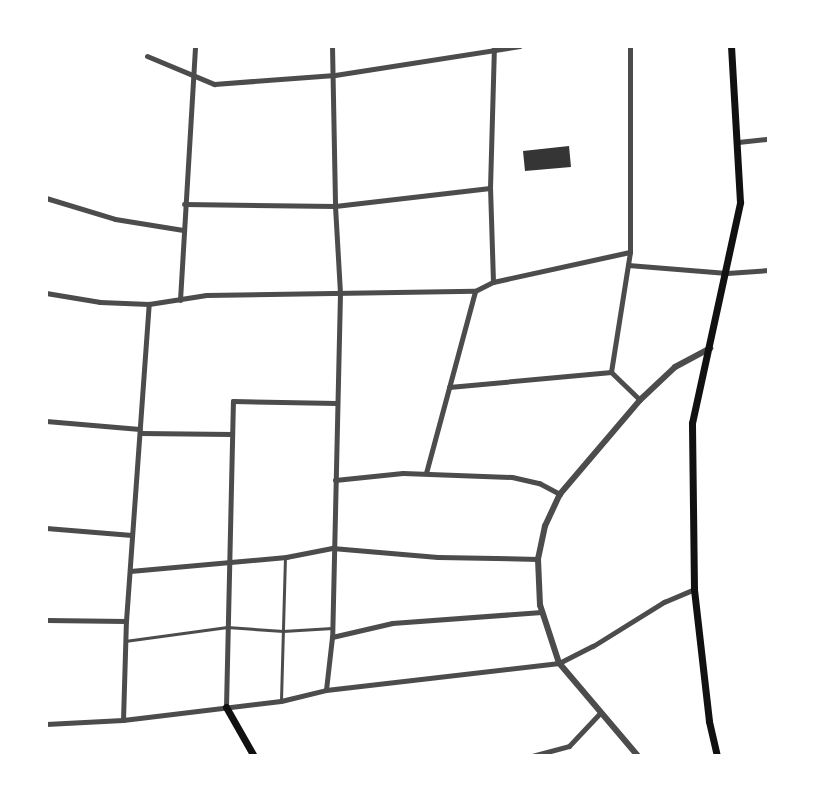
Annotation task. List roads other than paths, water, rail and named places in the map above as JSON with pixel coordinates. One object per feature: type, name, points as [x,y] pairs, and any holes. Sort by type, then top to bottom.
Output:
[{"type":"main road","points":[[717,756],[709,721],[694,588],[692,423],[727,273],[740,202],[731,46]]},
{"type":"main road","points":[[226,707],[254,756]]},
{"type":"street","points":[[180,300],[182,230],[195,46]]},
{"type":"street","points":[[326,690],[332,637],[332,548],[340,294],[335,206],[335,75],[332,46]]},
{"type":"street","points":[[147,56],[214,84],[335,75],[494,48],[520,46]]},
{"type":"street","points":[[611,372],[630,252],[630,46]]},
{"type":"street","points":[[493,282],[490,188],[494,48]]},
{"type":"street","points":[[738,142],[769,139]]},
{"type":"street","points":[[184,204],[335,206],[490,188]]},
{"type":"street","points":[[46,198],[115,219],[182,230]]},
{"type":"street","points":[[46,293],[100,302],[149,304],[206,295],[475,291],[493,282],[630,252]]},
{"type":"street","points":[[628,265],[727,273],[769,270]]},
{"type":"street","points":[[426,473],[475,291]]},
{"type":"street","points":[[123,720],[126,621],[149,304]]},
{"type":"street","points":[[638,756],[559,663],[542,612],[538,558],[545,526],[560,494],[640,400],[675,367],[710,348]]},
{"type":"street","points":[[449,387],[611,372],[640,400]]},
{"type":"street","points":[[226,707],[233,401],[337,403]]},
{"type":"street","points":[[46,421],[140,431],[232,434]]},
{"type":"street","points":[[335,480],[426,473],[512,477],[539,483],[560,494]]},
{"type":"street","points":[[46,528],[132,535]]},
{"type":"street","points":[[130,571],[286,557],[332,548],[438,557],[538,558]]},
{"type":"street","points":[[46,724],[123,720],[281,701],[326,690],[559,663],[593,646],[664,602],[694,588]]},
{"type":"street","points":[[332,637],[392,623],[542,612]]},
{"type":"street","points":[[46,620],[126,621]]},
{"type":"street","points":[[532,756],[569,746],[600,713]]},
{"type":"lane","points":[[281,701],[286,557]]},
{"type":"lane","points":[[125,641],[227,627],[283,631],[332,628]]}]
